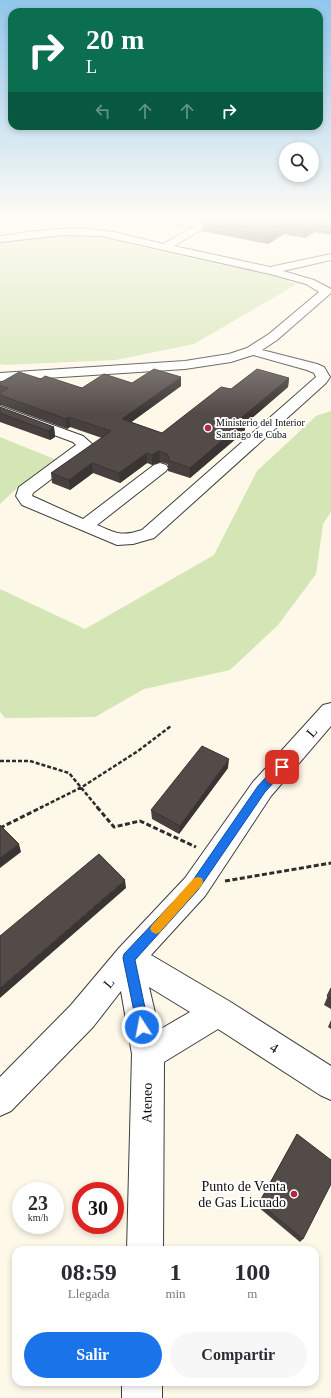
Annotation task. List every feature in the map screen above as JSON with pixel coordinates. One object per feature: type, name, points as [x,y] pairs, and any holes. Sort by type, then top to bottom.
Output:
[{"type":"street","points":[[0,377],[186,365],[231,358],[252,351],[274,337],[327,291],[312,283]]},
{"type":"street","points":[[0,410],[78,439],[84,444],[82,449],[25,491],[24,496],[28,502],[117,540],[133,539],[148,534],[324,377],[319,370],[252,351]]},
{"type":"street","points":[[85,526],[160,468]]},
{"type":"street","name":"L","points":[[0,1100],[82,1016],[129,958],[194,886],[262,789],[331,711]]},
{"type":"street","name":"4","points":[[129,958],[218,1012],[331,1084]]},
{"type":"street","name":"Ateneo","points":[[129,958],[148,1054],[145,1246]]},
{"type":"street","points":[[148,1054],[218,1012]]},
{"type":"street","points":[[142,1386],[142,1398]]},
{"type":"path","points":[[0,828],[82,787],[138,751],[171,726]]},
{"type":"path","points":[[0,761],[30,761],[69,773],[114,826],[140,821],[190,844],[217,854]]},
{"type":"path","points":[[194,886],[331,863]]},
{"type":"green space","points":[[0,283],[297,284],[194,344],[116,360],[0,364]]},
{"type":"green space","points":[[331,411],[331,512],[323,524],[316,574],[278,625],[230,670],[144,689],[95,717],[5,718],[0,712],[0,589],[85,629],[214,555],[257,471],[316,416]]},
{"type":"green space","points":[[0,437],[57,460],[15,490],[0,504]]},
{"type":"building","points":[[154,369],[181,377],[122,419],[162,433],[221,387],[231,389],[257,369],[289,378],[240,419],[245,421],[190,468],[168,460],[169,457],[167,454],[159,451],[152,455],[147,453],[119,473],[92,463],[69,480],[51,473],[111,431],[69,417],[66,419],[0,395],[0,393],[8,388],[0,386],[0,383],[19,372],[41,379],[45,376],[82,388],[104,374],[132,383]]},
{"type":"building","points":[[0,407],[54,427],[48,431],[0,413]]},
{"type":"building","points":[[202,746],[229,759],[180,826],[151,810]]},
{"type":"building","points":[[0,825],[19,844],[0,858]]},
{"type":"building","points":[[99,854],[125,880],[0,988],[0,936]]},
{"type":"building","points":[[331,988],[331,999],[327,996]]},
{"type":"building","name":"Punto de Venta de Gas Licuado","points":[[297,1134],[331,1160],[331,1184],[303,1239],[259,1203]]},
{"type":"slow traffic","points":[[156,929],[198,882]]},
{"type":"place","name":"Ministerio del Interior Santiago de Cuba","points":[[208,428]]},
{"type":"place","name":"Punto de Venta de Gas Licuado","points":[[294,1194]]},
{"type":"route","points":[[142,1027],[129,958],[194,886],[262,789],[282,767]]}]
